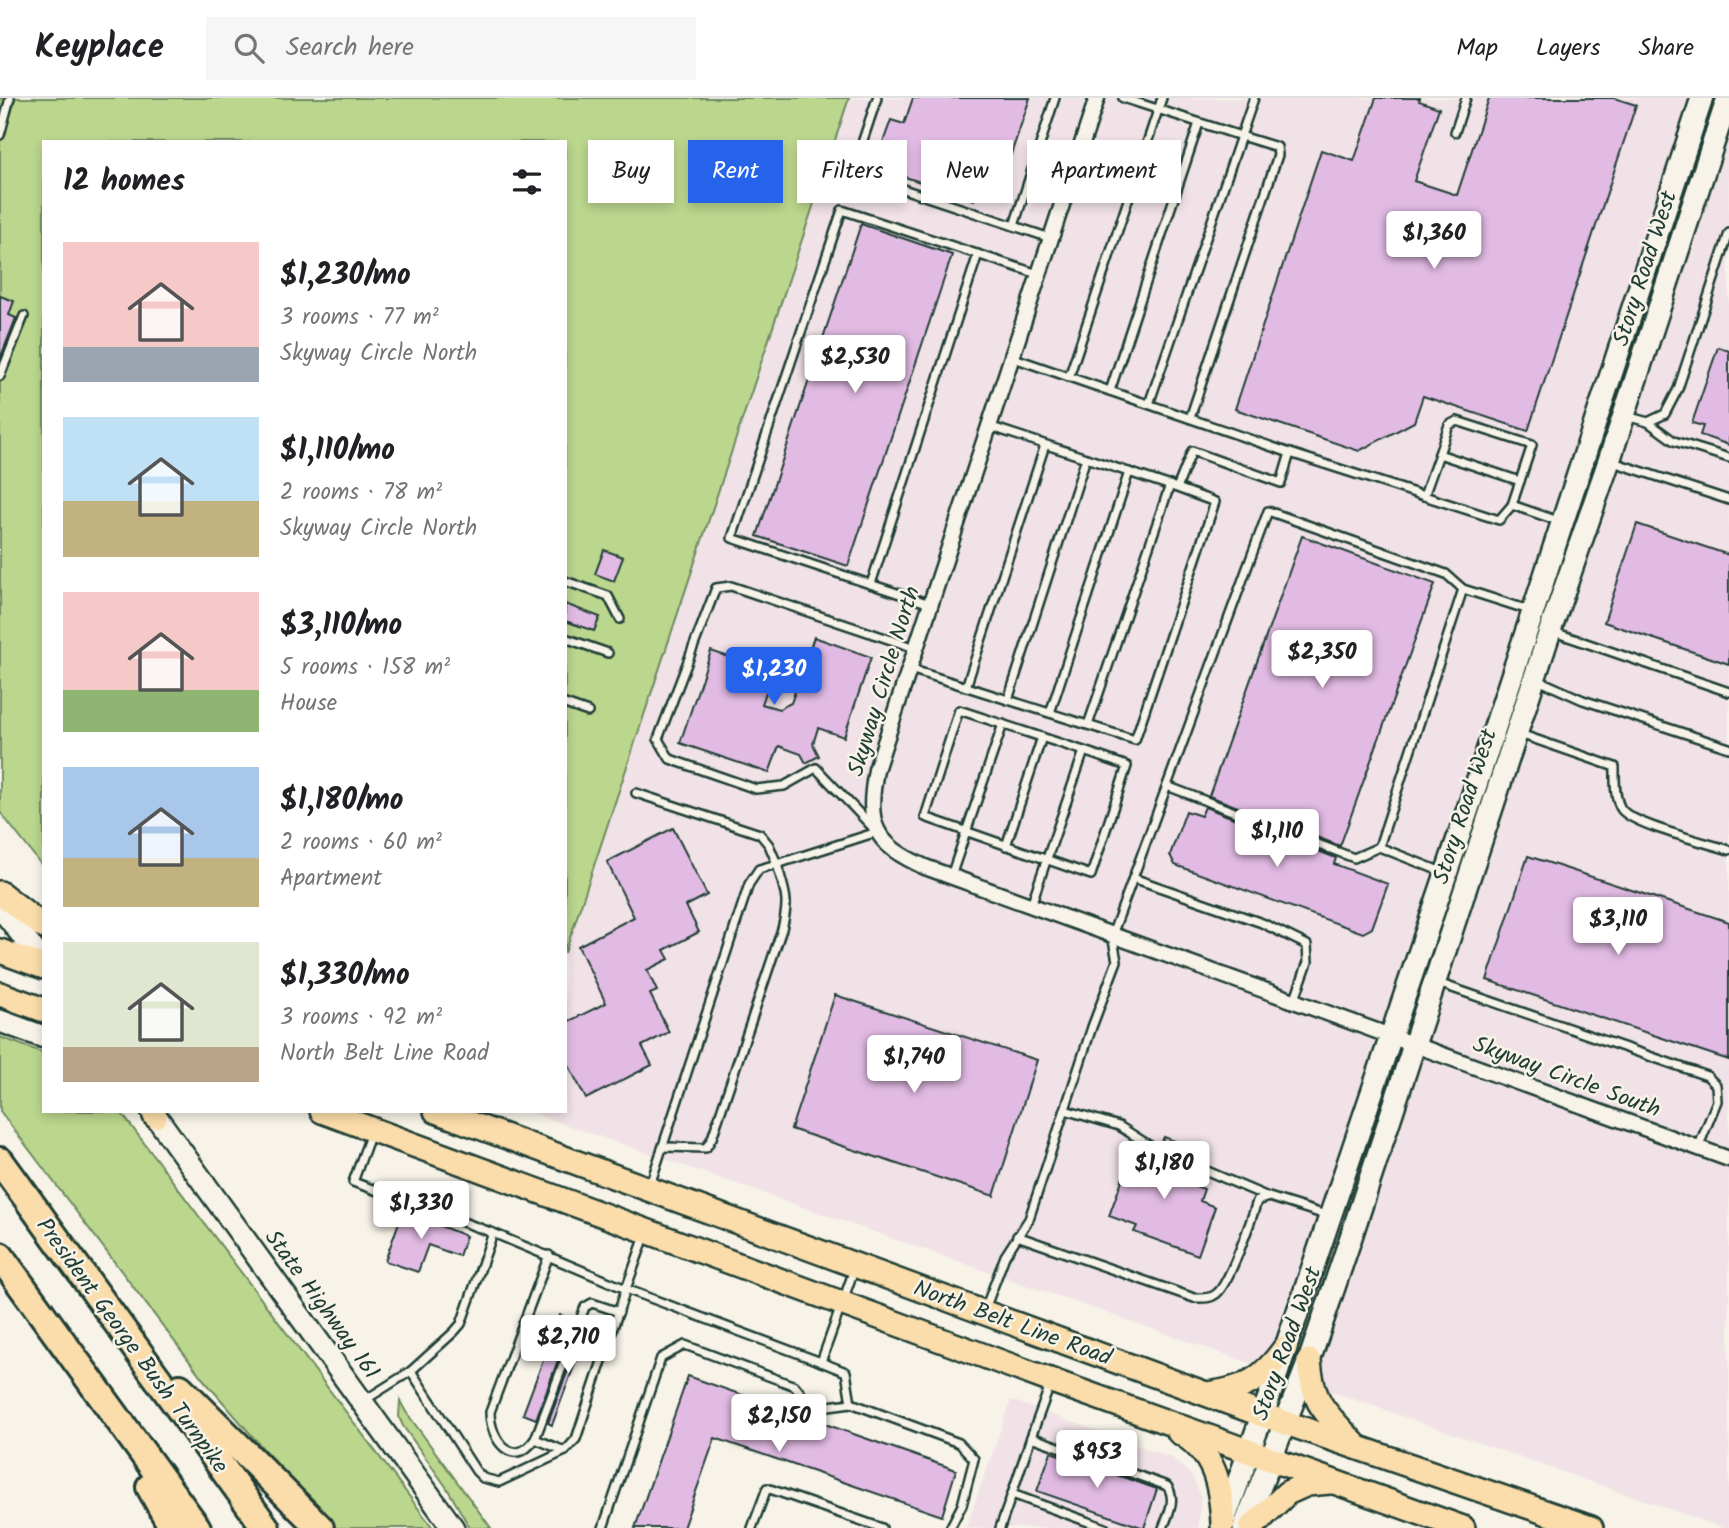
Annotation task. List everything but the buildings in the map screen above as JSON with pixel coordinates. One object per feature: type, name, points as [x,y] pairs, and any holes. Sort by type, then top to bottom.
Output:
[{"type":"highway","name":"President George Bush Turnpike","points":[[0,1161],[266,1528]]},
{"type":"highway","points":[[0,1256],[197,1528]]},
{"type":"highway","points":[[124,1332],[320,1528]]},
{"type":"highway","points":[[94,1388],[173,1528]]},
{"type":"main road","points":[[0,893],[42,925]]},
{"type":"main road","points":[[0,951],[42,964]]},
{"type":"main road","points":[[0,995],[42,1009]]},
{"type":"main road","name":"North Belt Line Road","points":[[328,1113],[1052,1381],[1463,1528]]},
{"type":"main road","name":"North Belt Line Road","points":[[441,1113],[1285,1423],[1591,1528]]},
{"type":"main road","points":[[479,1170],[492,1132]]},
{"type":"main road","points":[[1208,1394],[1239,1388],[1261,1377],[1285,1348]]},
{"type":"main road","points":[[1309,1361],[1311,1387],[1318,1403],[1360,1449]]},
{"type":"main road","points":[[1155,1418],[1184,1434],[1203,1453],[1217,1475],[1230,1526]]},
{"type":"main road","points":[[1251,1528],[1287,1493],[1307,1484],[1333,1482]]},
{"type":"street","name":"Skyway Circle North","points":[[877,832],[872,814],[876,770],[1097,98]]},
{"type":"street","name":"Story Road West","points":[[1230,1526],[1249,1452],[1704,98]]},
{"type":"street","name":"Story Road West","points":[[1230,1526],[1271,1460],[1309,1361],[1728,98]]},
{"type":"street","points":[[877,832],[888,847],[904,858],[1390,1035]]},
{"type":"street","points":[[0,907],[42,962]]},
{"type":"street","points":[[0,1021],[42,1036]]},
{"type":"street","name":"Skyway Circle South","points":[[1390,1035],[1729,1159]]},
{"type":"street","name":"State Highway 161","points":[[154,1113],[453,1528]]},
{"type":"lane","points":[[0,135],[10,98]]},
{"type":"lane","points":[[877,98],[856,161],[873,180],[1050,238]]},
{"type":"lane","points":[[1014,226],[1055,98]]},
{"type":"lane","points":[[1123,98],[1277,148],[1278,155],[1190,418]]},
{"type":"lane","points":[[1069,377],[1162,98]]},
{"type":"lane","points":[[1149,404],[1254,98]]},
{"type":"lane","points":[[1455,132],[1466,98]]},
{"type":"lane","points":[[1110,391],[1199,123]]},
{"type":"lane","points":[[930,604],[732,538],[842,210],[1038,274]]},
{"type":"lane","points":[[1648,422],[1665,414],[1678,389],[1729,233]]},
{"type":"lane","points":[[871,584],[978,254]]},
{"type":"lane","points":[[0,376],[24,316]]},
{"type":"lane","points":[[1011,357],[1290,453],[1424,496],[1499,520],[1512,505],[1532,446],[1457,421],[1449,425],[1424,496]]},
{"type":"lane","points":[[1624,416],[1648,422],[1674,441],[1729,458]]},
{"type":"lane","points":[[909,668],[1135,740],[1215,502],[988,426]]},
{"type":"lane","points":[[966,687],[1045,445]]},
{"type":"lane","points":[[1088,725],[1174,487],[1192,451],[1280,483],[1290,453]]},
{"type":"lane","points":[[1439,454],[1520,481]]},
{"type":"lane","points":[[1008,700],[1086,458]]},
{"type":"lane","points":[[1609,461],[1729,500]]},
{"type":"lane","points":[[1050,713],[1129,472]]},
{"type":"lane","points":[[1512,505],[1562,522]]},
{"type":"lane","points":[[984,1312],[1005,1256],[1029,1219],[1092,1027],[1117,961],[1112,935],[1268,511],[1446,574],[1463,589],[1533,612]]},
{"type":"lane","points":[[567,583],[608,597],[620,620]]},
{"type":"lane","points":[[649,1189],[750,884],[759,869],[877,832],[816,768],[784,786],[756,789],[670,759],[658,739],[716,588],[731,586],[915,648]]},
{"type":"lane","points":[[1379,847],[1463,589]]},
{"type":"lane","points":[[1550,631],[1729,692]]},
{"type":"lane","points":[[567,639],[608,653]]},
{"type":"lane","points":[[1534,679],[1583,700],[1729,748]]},
{"type":"lane","points":[[567,705],[588,712]]},
{"type":"lane","points":[[959,710],[1003,724],[1127,766],[1091,875],[925,817],[959,710]]},
{"type":"lane","points":[[951,876],[1003,724]]},
{"type":"lane","points":[[1516,733],[1615,767],[1615,790],[1621,810],[1636,821],[1729,850]]},
{"type":"lane","points":[[1006,846],[1042,737]]},
{"type":"lane","points":[[1031,905],[1084,751]]},
{"type":"lane","points":[[1167,786],[1354,858],[1379,847],[1445,873]]},
{"type":"lane","points":[[636,793],[760,834],[769,845],[777,864],[786,890],[788,906],[712,1138],[706,1148],[664,1147]]},
{"type":"lane","points":[[1133,878],[1262,923],[1307,945],[1308,961],[1294,1001]]},
{"type":"lane","points":[[1434,982],[1707,1076],[1716,1085],[1717,1101],[1698,1148]]},
{"type":"lane","points":[[1065,1110],[1119,1126],[1158,1151]]},
{"type":"lane","points":[[372,1129],[353,1182],[493,1233],[626,1289],[846,1372],[851,1403]]},
{"type":"lane","points":[[1186,1162],[1269,1197],[1330,1216]]},
{"type":"lane","points":[[1017,1236],[1194,1298],[1208,1298],[1218,1293],[1227,1279],[1257,1201],[1269,1197]]},
{"type":"lane","points":[[411,1371],[483,1478],[499,1482],[565,1451],[576,1439],[646,1232]]},
{"type":"lane","points":[[362,1402],[411,1371],[461,1324],[493,1233]]},
{"type":"lane","points":[[549,1255],[490,1412],[494,1432],[507,1451],[513,1453],[527,1449],[535,1439],[584,1307],[592,1303],[619,1312]]},
{"type":"lane","points":[[821,1362],[856,1265]]},
{"type":"lane","points":[[603,1528],[661,1358],[685,1345],[795,1386],[808,1403],[821,1408],[851,1403],[959,1443],[974,1460],[962,1505],[950,1528]]},
{"type":"lane","points":[[1000,1528],[1052,1381]]},
{"type":"lane","points":[[1031,1437],[1167,1486],[1172,1492],[1172,1500],[1163,1528]]},
{"type":"lane","points":[[535,1439],[565,1451]]},
{"type":"lane","points":[[752,1528],[767,1488],[882,1528]]},
{"type":"lane","points":[[1012,1494],[1105,1528]]},
{"type":"shaded area","points":[[849,98],[1729,98],[1729,1528],[533,1113],[567,1113],[567,947],[814,203],[907,203],[907,140],[835,140]]},
{"type":"shaded area","points":[[1011,1400],[1172,1458],[1192,1476],[1201,1496],[1198,1528],[966,1528]]},
{"type":"green space","points":[[0,98],[849,98],[835,140],[797,140],[797,203],[814,203],[567,947],[567,140],[42,140],[42,865],[0,812]]},
{"type":"green space","points":[[0,1037],[42,1052],[42,1113],[122,1113],[433,1528],[332,1528],[203,1379],[0,1111]]},
{"type":"green space","points":[[400,1401],[491,1528],[470,1528],[447,1488],[403,1426],[399,1417]]}]
